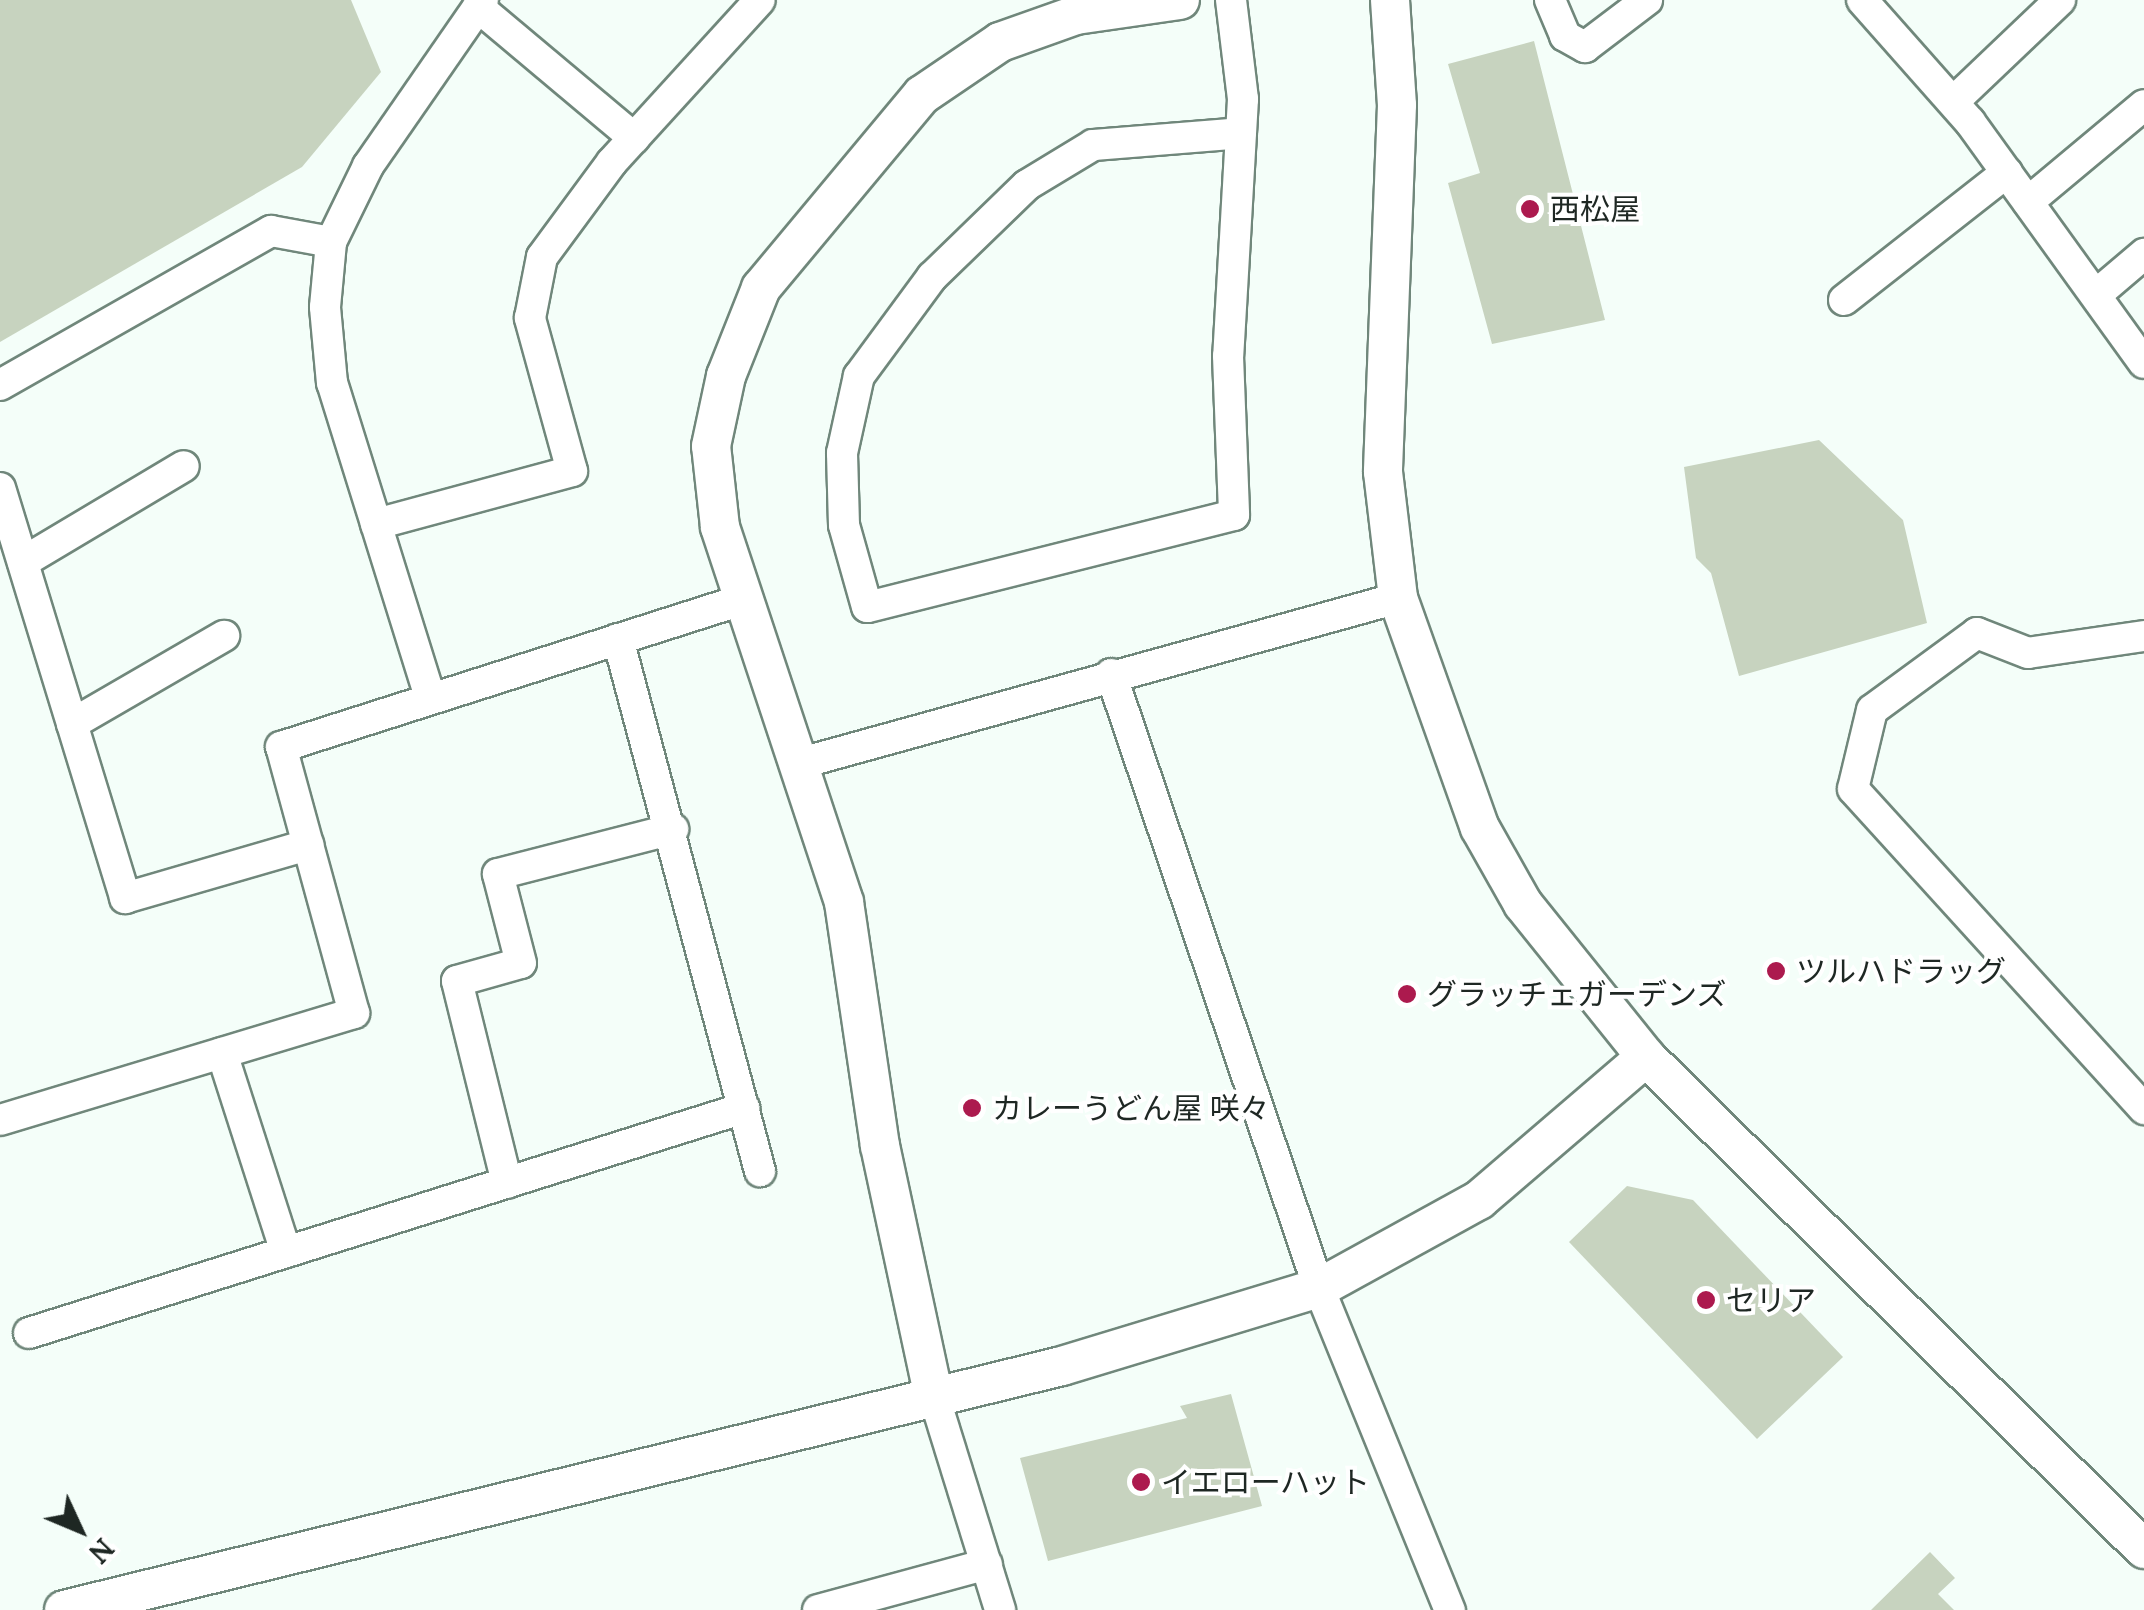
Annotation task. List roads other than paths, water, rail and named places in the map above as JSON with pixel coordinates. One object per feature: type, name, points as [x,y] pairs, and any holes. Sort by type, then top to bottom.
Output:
[{"type":"street","points":[[376,524],[572,471],[530,318],[542,256],[634,138],[760,0]]},
{"type":"street","points":[[1000,1610],[933,1392],[880,1146],[844,902],[720,527],[712,446],[726,376],[761,288],[922,96],[1000,42],[1057,10],[1180,0]]},
{"type":"street","points":[[1231,0],[1241,133],[1228,356],[1234,515],[867,608],[844,525],[842,453],[859,376],[932,277],[1027,186],[1094,145],[1241,133]]},
{"type":"street","points":[[1390,0],[1397,105],[1383,472],[1398,598],[1480,828],[1523,904],[1646,1057],[2144,1549]]},
{"type":"street","points":[[1550,0],[1564,36],[1585,47],[1647,0]]},
{"type":"street","points":[[1862,0],[1953,102],[2144,363]]},
{"type":"street","points":[[1953,102],[2060,0]]},
{"type":"street","points":[[430,697],[332,382],[331,242],[368,166],[481,3],[634,138]]},
{"type":"street","points":[[2028,202],[2144,105]]},
{"type":"street","points":[[1844,300],[2007,172]]},
{"type":"street","points":[[0,385],[271,232],[331,242]]},
{"type":"street","points":[[2097,294],[2144,254]]},
{"type":"street","points":[[23,562],[184,466]]},
{"type":"street","points":[[0,488],[124,898],[308,846]]},
{"type":"street","points":[[800,763],[1111,674],[1398,598]]},
{"type":"street","points":[[0,1120],[354,1014],[282,747],[744,600]]},
{"type":"street","points":[[2144,636],[2028,653],[1977,633],[1872,710],[1853,789],[2144,1109]]},
{"type":"street","points":[[72,724],[224,636]]},
{"type":"street","points":[[618,639],[673,830],[760,1171]]},
{"type":"street","points":[[1111,674],[1319,1288],[1450,1610]]},
{"type":"street","points":[[507,1183],[457,981],[521,963],[498,874],[673,830]]},
{"type":"street","points":[[222,1053],[286,1252]]},
{"type":"street","points":[[64,1610],[933,1392],[1080,1361],[1319,1288],[1479,1200],[1646,1057]]},
{"type":"street","points":[[29,1333],[744,1108]]},
{"type":"street","points":[[818,1610],[987,1564]]},
{"type":"place","name":"西松屋","points":[[1530,209]]},
{"type":"place","name":"ツルハドラッグ","points":[[1776,971]]},
{"type":"place","name":"グラッチェガーデンズ","points":[[1407,994]]},
{"type":"place","name":"カレーうどん屋 咲々","points":[[972,1108]]},
{"type":"place","name":"セリア","points":[[1706,1300]]},
{"type":"place","name":"イエローハット","points":[[1141,1482]]}]
